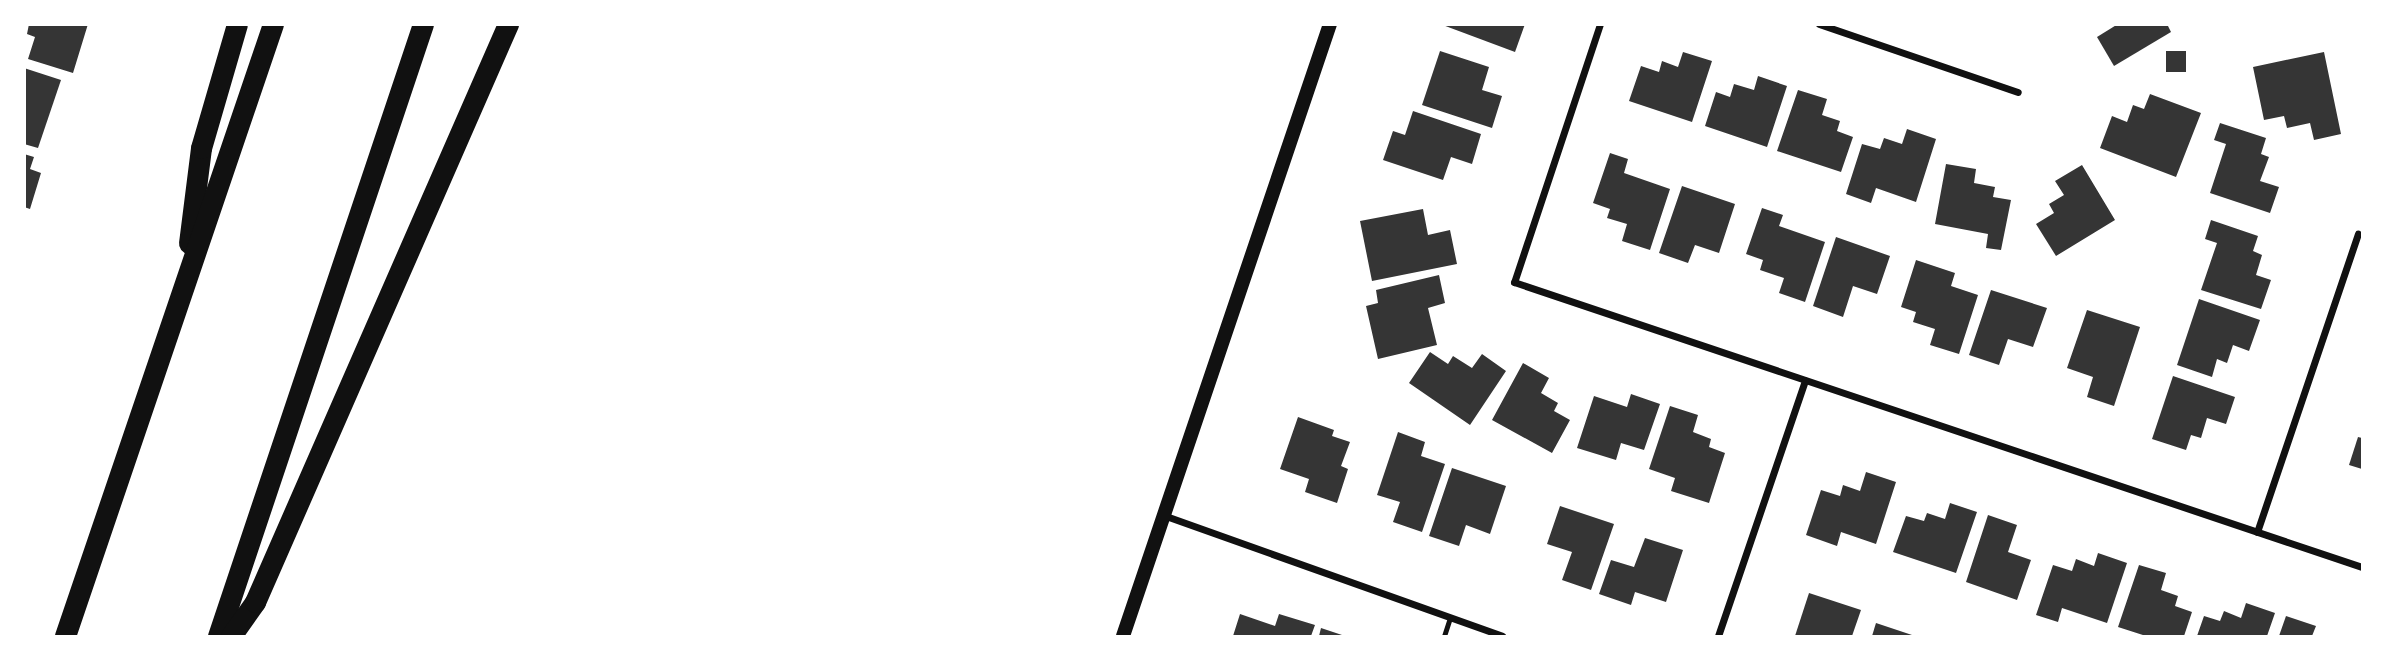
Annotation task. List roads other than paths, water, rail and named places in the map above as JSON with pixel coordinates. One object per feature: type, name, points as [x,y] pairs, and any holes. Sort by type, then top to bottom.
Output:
[{"type":"highway","points":[[183,287],[201,148],[237,24]]},
{"type":"highway","points":[[65,636],[273,24]]},
{"type":"highway","points":[[218,636],[423,24]]},
{"type":"highway","points":[[230,636],[256,602],[508,24]]},
{"type":"main road","points":[[1123,636],[1330,24]]},
{"type":"street","points":[[1600,24],[1514,282],[2362,567]]},
{"type":"street","points":[[1819,24],[2018,92]]},
{"type":"street","points":[[2257,532],[2358,233]]},
{"type":"street","points":[[1718,636],[1805,380]]},
{"type":"street","points":[[1163,515],[1502,636]]},
{"type":"lane","points":[[1444,636],[1450,618]]}]
